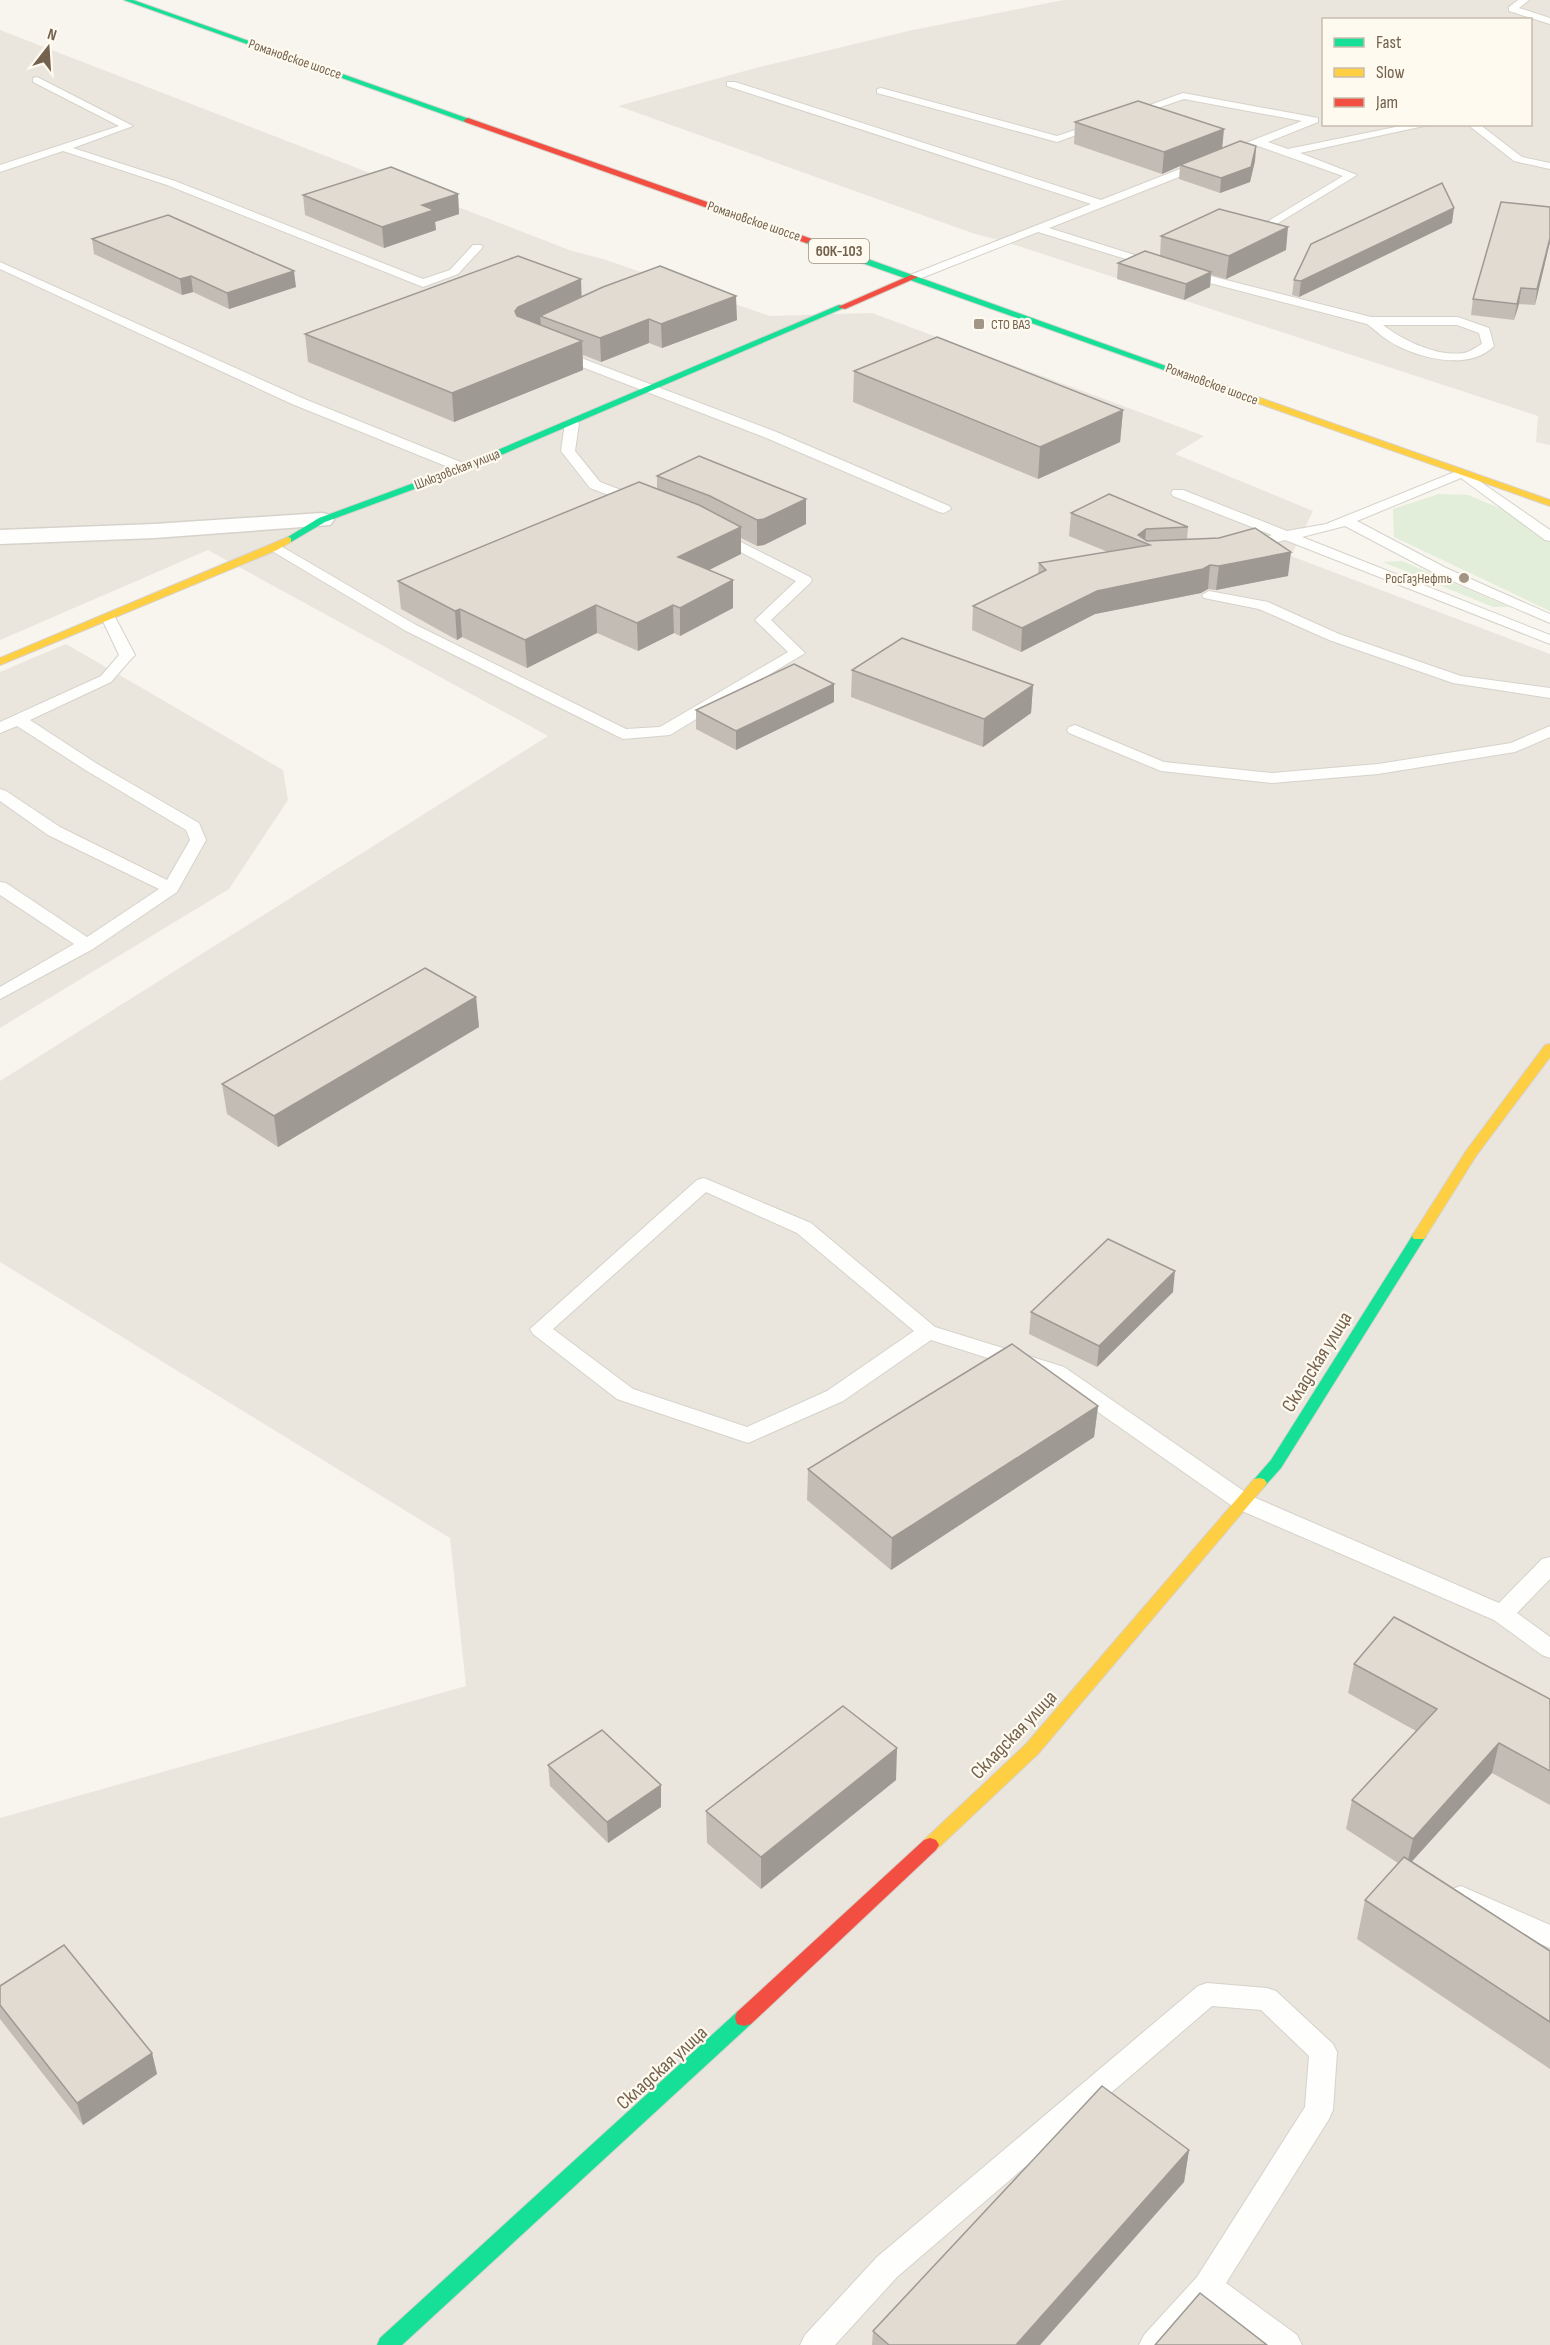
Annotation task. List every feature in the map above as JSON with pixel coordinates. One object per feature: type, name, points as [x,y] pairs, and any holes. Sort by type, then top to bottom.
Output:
[{"type":"street","name":"Романовское шоссе","points":[[127,0],[1550,503]]},
{"type":"street","name":"Шлюзовская улица","points":[[0,662],[274,548],[322,520],[463,468],[914,277]]},
{"type":"street","points":[[0,537],[154,531],[322,520]]},
{"type":"street","name":"Складская улица","points":[[387,2345],[765,2000],[1032,1749],[1276,1464],[1471,1154],[1550,1048]]},
{"type":"lane","points":[[1524,0],[1512,9],[1550,21]]},
{"type":"lane","points":[[0,169],[128,126],[37,80]]},
{"type":"lane","points":[[731,84],[1103,204]]},
{"type":"lane","points":[[881,91],[1057,139],[1183,96],[1319,118]]},
{"type":"lane","points":[[914,277],[1319,118]]},
{"type":"lane","points":[[1288,153],[1418,126]]},
{"type":"lane","points":[[1475,126],[1518,159],[1550,166]]},
{"type":"lane","points":[[1253,234],[1352,175],[1258,142]]},
{"type":"lane","points":[[63,148],[171,183],[423,283],[454,272],[477,247]]},
{"type":"lane","points":[[1040,229],[1224,285],[1371,321],[1458,321],[1485,331],[1488,346],[1467,357],[1427,353],[1394,339],[1371,321]]},
{"type":"lane","points":[[0,265],[297,401],[463,468]]},
{"type":"lane","points":[[546,348],[769,434],[944,509]]},
{"type":"lane","points":[[572,423],[568,451],[595,485],[650,506]]},
{"type":"lane","points":[[1239,549],[1285,536],[1330,527],[1462,473],[1550,537]]},
{"type":"lane","points":[[1178,493],[1550,640]]},
{"type":"lane","points":[[1346,521],[1441,571],[1550,620]]},
{"type":"lane","points":[[274,548],[411,628],[623,734],[664,732],[796,653],[762,620],[805,580],[705,527]]},
{"type":"lane","points":[[1209,595],[1263,605],[1334,637],[1458,680],[1550,693]]},
{"type":"lane","points":[[0,728],[106,680],[127,655],[108,617]]},
{"type":"lane","points":[[2,990],[87,945],[171,888],[198,840],[193,827],[93,768],[19,720]]},
{"type":"lane","points":[[1075,730],[1161,765],[1272,778],[1378,769],[1515,747],[1550,731]]},
{"type":"lane","points":[[0,794],[54,831],[171,888]]},
{"type":"lane","points":[[0,887],[87,945]]},
{"type":"lane","points":[[928,1332],[835,1396],[748,1435],[625,1394],[540,1329],[705,1184],[804,1228],[928,1332],[1056,1372],[1243,1502],[1502,1614],[1550,1649]]},
{"type":"lane","points":[[1502,1614],[1550,1565]]},
{"type":"lane","points":[[1461,1897],[1550,1937]]},
{"type":"lane","points":[[815,2345],[887,2266],[1207,1994],[1267,1999],[1323,2052],[1319,2110],[1207,2287],[1154,2345]]},
{"type":"lane","points":[[1207,2287],[1287,2345]]},
{"type":"shaded area","points":[[1063,0],[1550,0],[1550,445],[1536,442],[1538,416],[1006,242],[975,234],[618,106],[752,69],[908,31]]},
{"type":"shaded area","points":[[0,30],[572,251],[603,259],[770,316],[872,313],[1204,436],[1175,454],[1313,511],[1291,556],[1550,654],[1550,2345],[0,2345],[0,1818],[466,1686],[450,1538],[0,1262],[0,1081],[548,736],[208,550],[0,640]]},
{"type":"shaded area","points":[[66,644],[283,770],[288,800],[229,889],[0,1028],[0,672]]},
{"type":"green space","points":[[1439,494],[1468,495],[1514,514],[1550,541],[1550,611],[1394,537],[1393,509]]},
{"type":"green space","points":[[1402,561],[1509,607],[1493,607],[1383,562]]},
{"type":"building","points":[[1138,101],[1224,129],[1164,152],[1075,122]]},
{"type":"building","points":[[1240,141],[1256,146],[1251,167],[1221,178],[1180,165]]},
{"type":"building","points":[[391,167],[458,194],[422,205],[434,210],[382,227],[303,195]]},
{"type":"building","points":[[1442,183],[1454,208],[1301,281],[1294,280],[1311,244]]},
{"type":"building","points":[[1501,202],[1550,207],[1550,238],[1537,289],[1521,288],[1517,304],[1473,299]]},
{"type":"building","points":[[1219,209],[1288,227],[1229,256],[1161,236]]},
{"type":"building","points":[[168,215],[294,271],[227,293],[191,276],[180,279],[92,239]]},
{"type":"building","points":[[1145,251],[1211,272],[1186,284],[1118,263]]},
{"type":"building","points":[[518,256],[581,279],[518,307],[515,311],[517,316],[582,341],[452,393],[305,334]]},
{"type":"building","points":[[660,266],[736,296],[661,324],[649,319],[600,338],[540,316],[603,287]]},
{"type":"building","points":[[937,337],[1123,410],[1040,447],[854,371]]},
{"type":"building","points":[[699,456],[806,499],[764,519],[757,520],[710,496],[657,476]]},
{"type":"building","points":[[639,482],[699,505],[741,527],[678,557],[733,580],[680,608],[673,605],[637,623],[596,605],[525,640],[460,609],[455,611],[398,581]]},
{"type":"building","points":[[1109,494],[1188,527],[1146,529],[1138,535],[1147,541],[1219,538],[1255,528],[1291,552],[1219,566],[1210,565],[1203,569],[1097,591],[1022,628],[973,606],[1046,570],[1039,563],[1150,545],[1071,513]]},
{"type":"building","points":[[902,638],[1033,685],[984,719],[852,670]]},
{"type":"building","points":[[794,664],[834,684],[736,731],[696,710]]},
{"type":"building","points":[[425,968],[476,997],[274,1116],[222,1084]]},
{"type":"building","points":[[1108,1239],[1175,1271],[1099,1346],[1031,1312]]},
{"type":"building","points":[[1012,1344],[1098,1406],[892,1538],[808,1469]]},
{"type":"building","points":[[1394,1617],[1550,1699],[1550,1771],[1499,1743],[1413,1839],[1352,1800],[1437,1709],[1354,1664]]},
{"type":"building","points":[[843,1706],[897,1748],[761,1857],[706,1811]]},
{"type":"building","points":[[602,1730],[661,1785],[607,1822],[548,1765]]},
{"type":"building","points":[[1404,1857],[1550,1951],[1550,2022],[1365,1900]]},
{"type":"building","points":[[64,1945],[152,2053],[77,2103],[0,2005],[0,1986]]},
{"type":"building","points":[[1102,2086],[1189,2150],[1016,2345],[889,2345],[873,2331]]},
{"type":"building","points":[[1200,2293],[1267,2345],[1155,2345]]},
{"type":"traffic: fast","points":[[127,0],[468,120]]},
{"type":"traffic: fast","points":[[809,241],[1198,379]]},
{"type":"traffic: fast","points":[[288,540],[322,520],[463,468],[842,307]]},
{"type":"traffic: fast","points":[[1259,1483],[1276,1464],[1419,1236]]},
{"type":"traffic: fast","points":[[387,2345],[744,2018]]},
{"type":"traffic: slow","points":[[1198,379],[1550,503]]},
{"type":"traffic: slow","points":[[0,662],[274,548],[288,540]]},
{"type":"traffic: slow","points":[[1419,1236],[1471,1154],[1550,1048]]},
{"type":"traffic: slow","points":[[930,1845],[1032,1749],[1259,1483]]},
{"type":"traffic: jam","points":[[468,120],[809,241]]},
{"type":"traffic: jam","points":[[842,307],[914,277]]},
{"type":"traffic: jam","points":[[744,2018],[930,1845]]},
{"type":"place","name":"СТО ВАЗ","points":[[979,324]]},
{"type":"place","name":"РосГазНефть","points":[[1464,578]]}]
